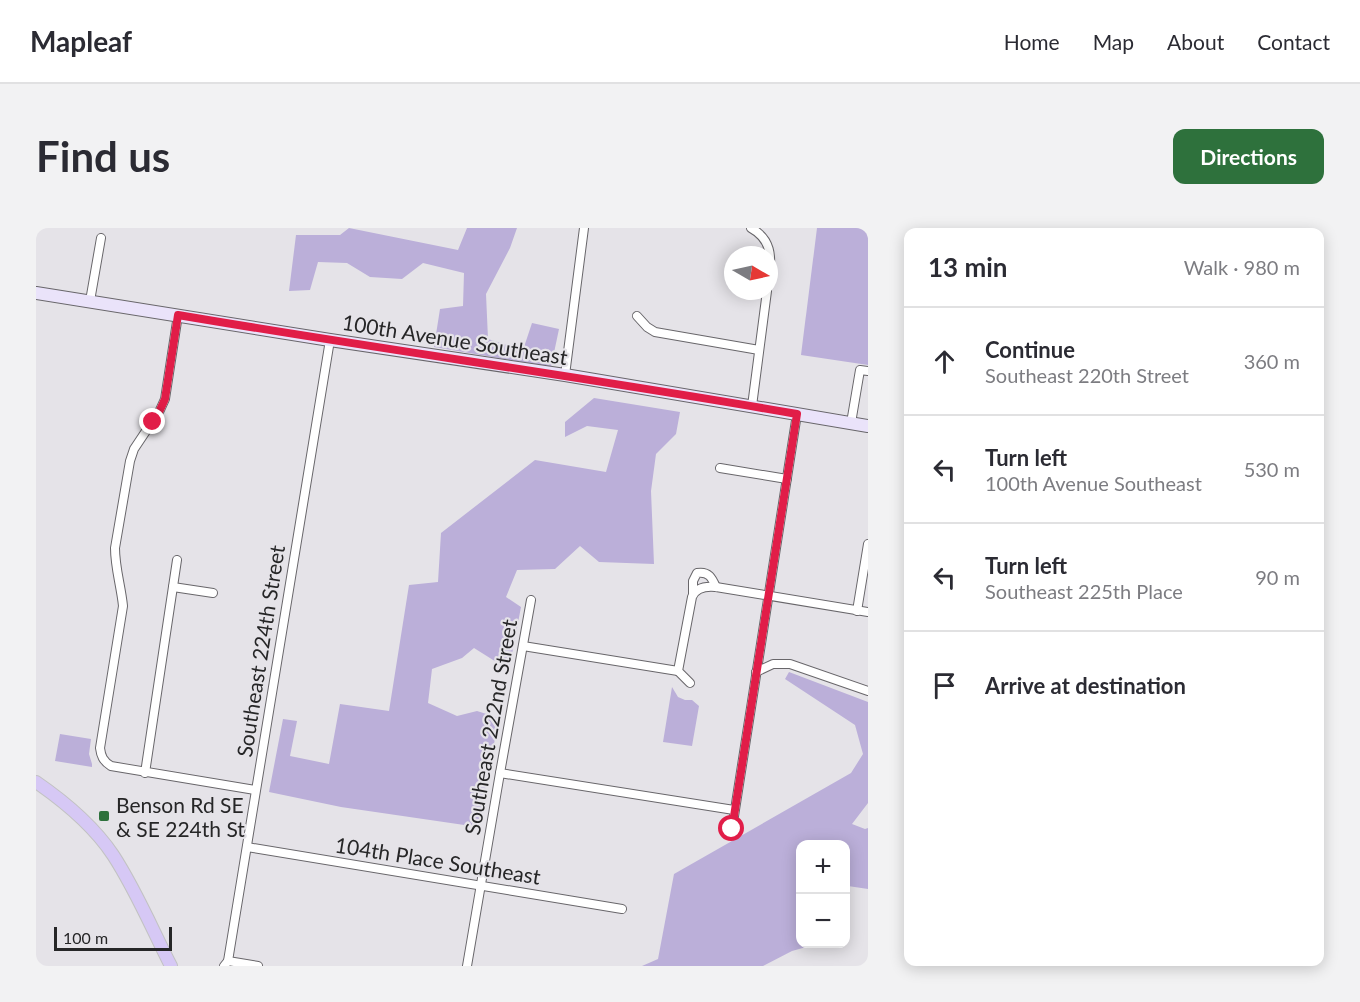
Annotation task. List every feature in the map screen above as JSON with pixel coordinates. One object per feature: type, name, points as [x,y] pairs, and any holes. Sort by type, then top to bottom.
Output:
[{"type":"main road","points":[[36,782],[65,802],[112,853],[171,966]]},
{"type":"street","points":[[565,375],[584,228]]},
{"type":"street","points":[[751,228],[759,233],[767,246]]},
{"type":"street","points":[[90,301],[101,238]]},
{"type":"street","name":"100th Avenue Southeast","points":[[36,292],[330,340],[565,375],[868,426]]},
{"type":"street","points":[[752,406],[766,300]]},
{"type":"street","points":[[178,315],[165,399],[134,449],[130,461],[115,548],[123,606],[100,748],[102,758],[111,766],[255,790]]},
{"type":"street","points":[[637,316],[655,332],[759,350]]},
{"type":"street","name":"Southeast 224th Street","points":[[226,964],[330,340]]},
{"type":"street","points":[[851,423],[860,370],[868,371]]},
{"type":"street","points":[[732,829],[797,414]]},
{"type":"street","points":[[720,468],[787,479]]},
{"type":"street","points":[[857,611],[868,544]]},
{"type":"street","points":[[145,773],[177,560]]},
{"type":"street","points":[[678,671],[697,590],[693,581],[697,573],[710,576],[716,587]]},
{"type":"street","points":[[173,587],[213,593]]},
{"type":"street","points":[[697,590],[716,587],[868,612]]},
{"type":"street","name":"Southeast 222nd Street","points":[[467,966],[531,600]]},
{"type":"street","points":[[523,646],[678,671],[690,683]]},
{"type":"street","points":[[756,672],[773,663],[790,664],[868,691]]},
{"type":"street","points":[[500,773],[734,810]]},
{"type":"street","name":"104th Place Southeast","points":[[247,847],[622,909]]},
{"type":"street","points":[[226,964],[258,966]]},
{"type":"shaded area","points":[[349,228],[458,250],[467,228],[517,228],[510,248],[486,294],[488,339],[523,350],[532,323],[559,329],[551,367],[434,347],[440,309],[463,306],[464,273],[423,263],[402,279],[370,277],[347,263],[318,262],[310,290],[289,291],[296,235],[340,235]]},
{"type":"shaded area","points":[[817,228],[868,228],[868,365],[801,355]]},
{"type":"shaded area","points":[[594,398],[680,412],[676,434],[656,454],[651,491],[654,564],[599,562],[580,546],[555,569],[517,570],[506,597],[521,607],[509,670],[474,648],[462,658],[432,669],[428,703],[457,716],[477,711],[499,718],[478,827],[341,807],[269,792],[283,719],[297,721],[290,756],[329,764],[340,704],[389,711],[409,585],[438,582],[441,533],[535,460],[606,472],[618,430],[587,426],[565,437],[565,422]]},
{"type":"shaded area","points":[[789,672],[868,702],[868,803],[852,824],[868,828],[868,889],[850,886],[850,840],[796,840],[796,948],[803,948],[763,966],[642,966],[658,959],[674,874],[851,773],[863,754],[855,725],[785,679]]},
{"type":"shaded area","points":[[672,687],[678,697],[692,700],[699,706],[692,746],[663,742]]},
{"type":"shaded area","points":[[60,734],[91,739],[89,754],[92,767],[55,761]]},
{"type":"place","name":"Benson Rd SE & SE 224th St","points":[[104,816]]},
{"type":"route","points":[[153,422],[165,399],[178,315],[565,375],[797,414],[732,829]]}]
